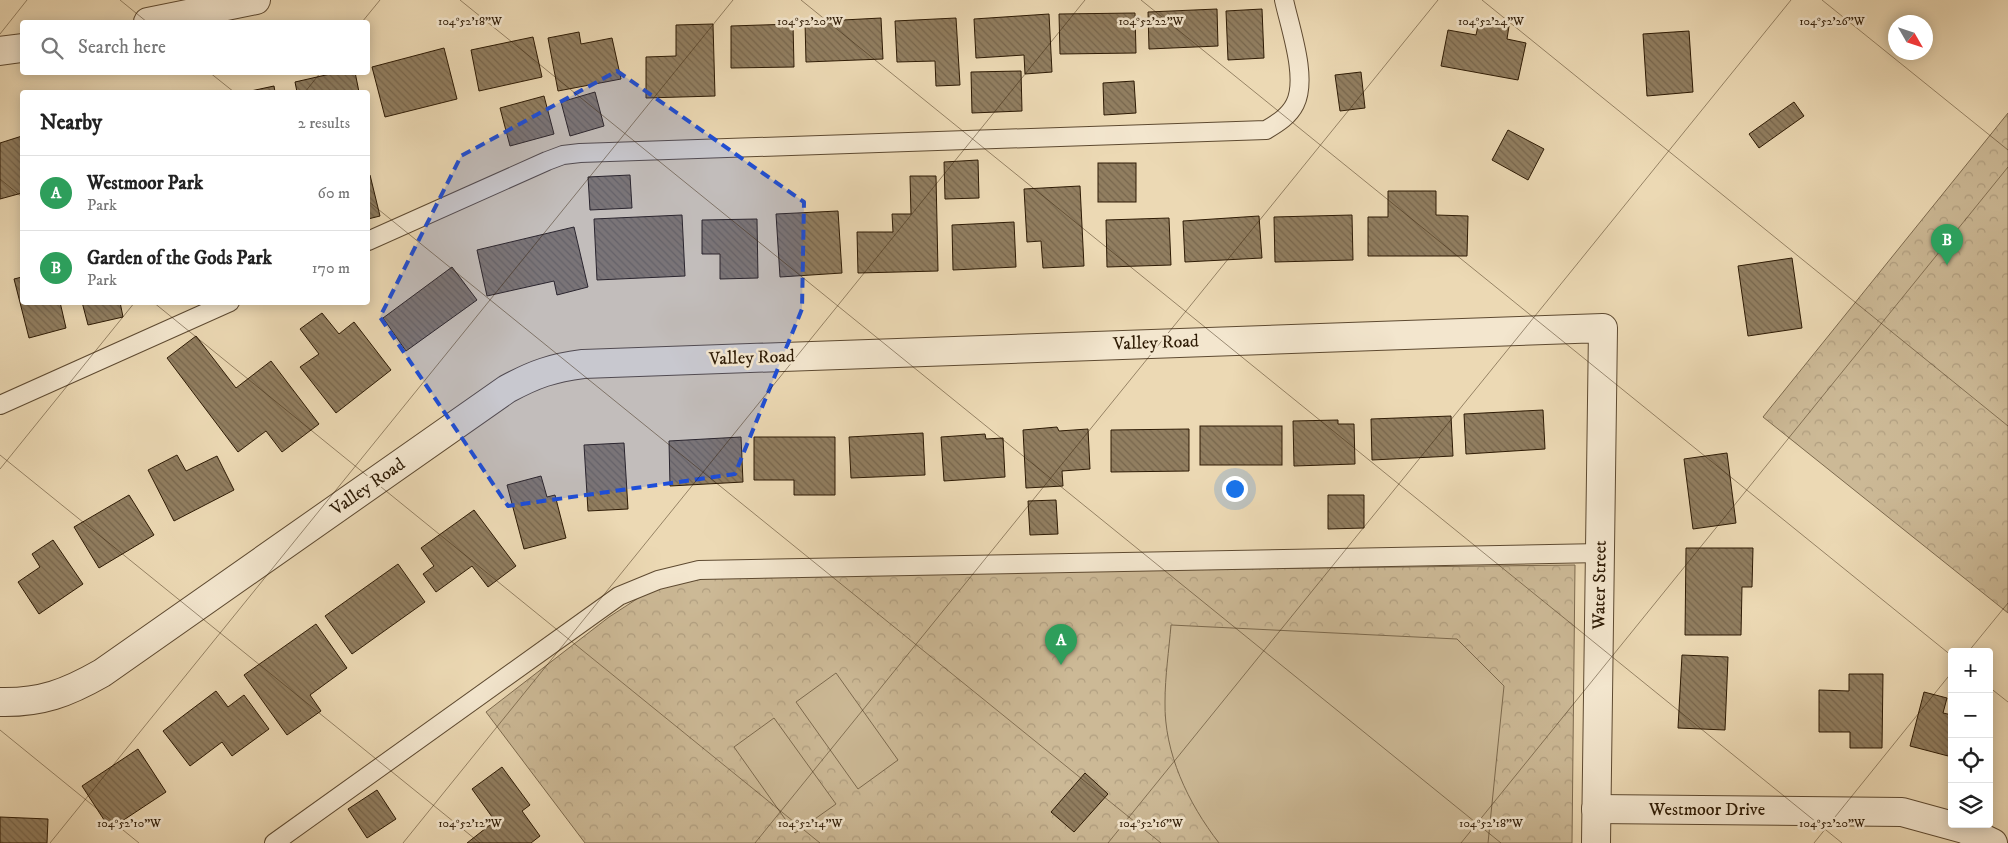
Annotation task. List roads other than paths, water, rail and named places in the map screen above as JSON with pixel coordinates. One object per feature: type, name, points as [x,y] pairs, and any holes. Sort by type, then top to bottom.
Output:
[{"type":"street","points":[[158,20],[256,0]]},
{"type":"street","points":[[0,51],[20,48]]},
{"type":"street","name":"Water Street","points":[[1596,843],[1603,328]]},
{"type":"street","name":"Valley Road","points":[[0,702],[47,698],[73,690],[102,673],[507,390],[529,377],[553,368],[583,364],[1603,328]]},
{"type":"street","name":"Westmoor Drive","points":[[1596,809],[1865,810],[1902,812],[1964,829],[1993,843]]},
{"type":"lane","points":[[370,240],[563,155],[1266,130],[1288,114],[1295,104],[1300,90],[1299,70],[1284,0]]},
{"type":"lane","points":[[0,405],[223,305]]},
{"type":"lane","points":[[274,843],[619,596],[658,580],[699,570],[1601,553]]},
{"type":"place","name":"Garden of the Gods Park","points":[[1947,265]]},
{"type":"place","name":"Westmoor Park","points":[[1061,665]]}]
